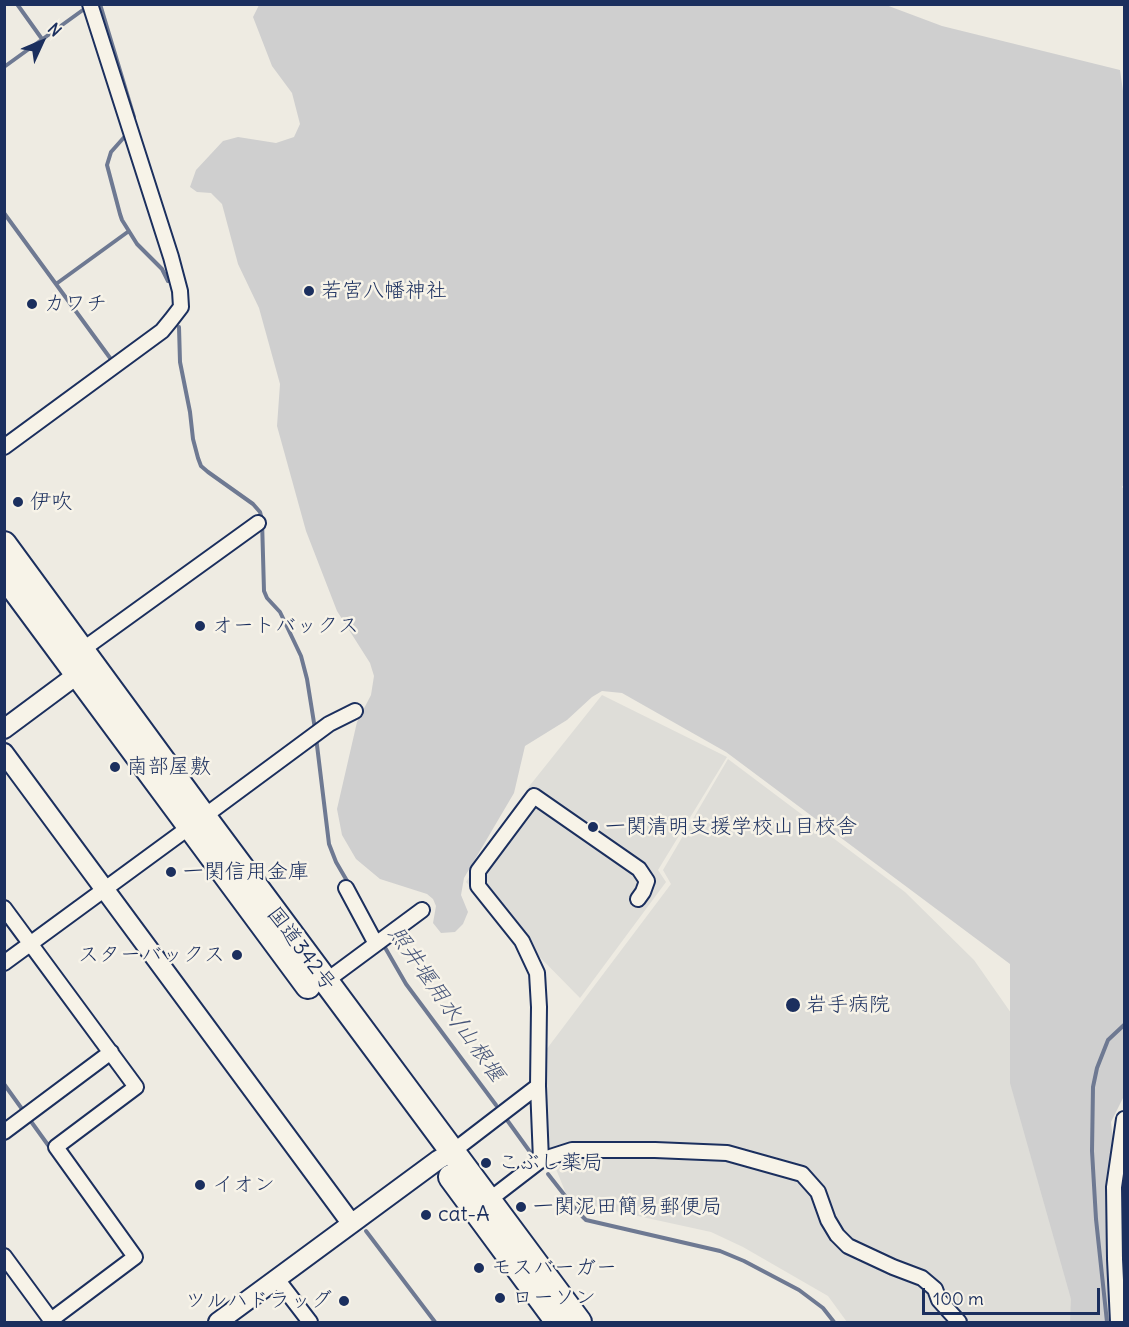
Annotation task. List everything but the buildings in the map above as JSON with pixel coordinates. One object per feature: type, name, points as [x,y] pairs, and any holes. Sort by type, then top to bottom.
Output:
[{"type":"highway","name":"国道342号","points":[[4,544],[82,650],[197,822],[445,1156],[489,1200],[579,1323]]},
{"type":"highway","name":"国道342号","points":[[4,575],[78,674],[326,981],[558,1323]]},
{"type":"street","points":[[4,447],[162,331],[181,307],[180,291],[171,257],[90,4]]},
{"type":"street","points":[[82,650],[258,523]]},
{"type":"street","points":[[4,729],[78,674]]},
{"type":"street","points":[[4,963],[328,724],[355,711]]},
{"type":"street","points":[[4,753],[351,1223]]},
{"type":"street","points":[[541,1160],[537,973],[522,941],[478,886],[478,871],[534,796],[639,869],[647,881],[638,898]]},
{"type":"street","points":[[346,888],[376,944]]},
{"type":"street","points":[[4,908],[136,1088],[56,1147],[135,1257],[52,1321],[6,1261]]},
{"type":"street","points":[[326,981],[422,910]]},
{"type":"street","points":[[4,1132],[111,1052]]},
{"type":"street","points":[[218,1323],[538,1086]]},
{"type":"street","points":[[1118,1323],[1114,1187],[1124,1129]]},
{"type":"street","points":[[489,1200],[541,1160],[572,1150],[727,1153],[802,1174],[818,1192],[828,1220],[837,1235],[848,1246],[922,1278],[935,1289],[939,1300],[959,1323]]},
{"type":"street","points":[[277,1279],[310,1323]]},
{"type":"shaded area","points":[[259,5],[886,5],[942,26],[1120,70],[1124,98],[1124,484],[1122,487],[1124,489],[1124,1096],[1111,1122],[1122,1223],[1112,1322],[1070,1322],[1071,1299],[1010,1083],[1010,964],[726,752],[622,693],[602,691],[592,697],[567,720],[525,746],[514,793],[464,878],[461,895],[468,912],[463,924],[455,932],[441,933],[433,923],[436,906],[427,894],[380,879],[356,859],[342,835],[337,809],[357,722],[371,695],[374,676],[370,663],[337,611],[306,531],[277,426],[280,384],[259,308],[238,264],[222,204],[211,193],[197,192],[190,187],[196,170],[223,141],[238,137],[276,143],[294,137],[300,124],[292,93],[272,66],[253,17]]},
{"type":"shaded area","name":"一関清明支援学校山目校舎","points":[[602,695],[727,757],[658,870],[666,882],[580,998],[466,882],[531,784]]},
{"type":"shaded area","name":"岩手病院","points":[[728,759],[905,892],[974,960],[1060,1083],[1099,1322],[847,1322],[828,1296],[743,1247],[711,1232],[569,1201],[545,1142],[546,1050],[671,884],[663,870]]},
{"type":"waterway","points":[[17,4],[42,39]]},
{"type":"waterway","name":"照井堰用水/山根堰","points":[[100,4],[134,117]]},
{"type":"waterway","points":[[4,67],[87,7]]},
{"type":"waterway","name":"照井堰用水/山根堰","points":[[127,134],[111,152],[107,165],[120,214],[137,244],[162,269],[168,281]]},
{"type":"waterway","points":[[4,213],[113,362]]},
{"type":"waterway","points":[[56,284],[129,231]]},
{"type":"waterway","name":"照井堰用水/山根堰","points":[[179,327],[180,362],[198,458],[201,466],[253,504],[260,512],[264,591],[267,598],[280,612],[301,656],[315,729]]},
{"type":"waterway","name":"照井堰用水/山根堰","points":[[316,737],[329,844],[350,886]]},
{"type":"waterway","name":"照井堰用水/山根堰","points":[[383,944],[406,984],[496,1105]]},
{"type":"waterway","points":[[1107,1322],[1096,1219],[1092,1151],[1093,1087],[1097,1068],[1108,1040],[1124,1025]]},
{"type":"waterway","points":[[4,1084],[48,1145]]},
{"type":"waterway","name":"照井堰用水/山根堰","points":[[507,1120],[533,1156]]},
{"type":"waterway","name":"照井堰用水/山根堰","points":[[548,1174],[586,1220],[720,1251],[799,1290],[823,1308],[834,1322]]},
{"type":"waterway","points":[[366,1231],[435,1322]]},
{"type":"place","name":"若宮八幡神社","points":[[309,291]]},
{"type":"place","name":"カワチ","points":[[32,304]]},
{"type":"place","name":"伊吹","points":[[18,502]]},
{"type":"place","name":"オートバックス","points":[[200,626]]},
{"type":"place","name":"南部屋敷","points":[[115,767]]},
{"type":"place","name":"一関清明支援学校山目校舎","points":[[593,827]]},
{"type":"place","name":"一関信用金庫","points":[[171,872]]},
{"type":"place","name":"スターバックス","points":[[237,955]]},
{"type":"place","name":"岩手病院","points":[[793,1005]]},
{"type":"place","name":"こぶし薬局","points":[[486,1163]]},
{"type":"place","name":"イオン","points":[[200,1185]]},
{"type":"place","name":"一関泥田簡易郵便局","points":[[521,1207]]},
{"type":"place","name":"cat-A","points":[[426,1215]]},
{"type":"place","name":"モスバーガー","points":[[479,1268]]},
{"type":"place","name":"ローソン","points":[[500,1298]]},
{"type":"place","name":"ツルハドラッグ","points":[[344,1301]]}]
